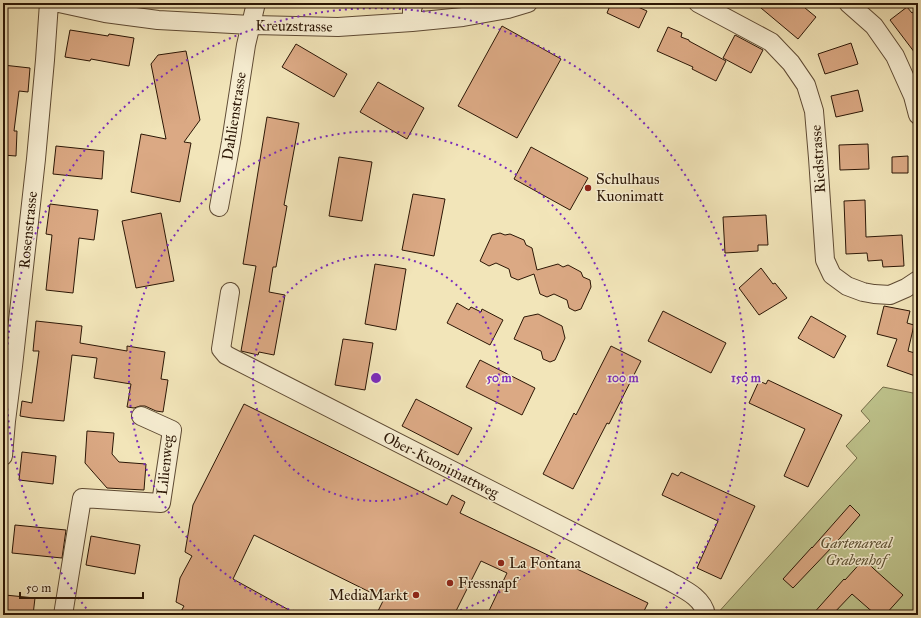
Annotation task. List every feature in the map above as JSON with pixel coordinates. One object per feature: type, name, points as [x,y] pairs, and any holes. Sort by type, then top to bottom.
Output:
[{"type":"street","name":"Rosenstrasse","points":[[3,456],[6,421],[14,366],[11,319],[36,159],[49,3]]},
{"type":"street","name":"Kreuzstrasse","points":[[59,3],[158,20],[251,25],[344,27],[463,17],[508,9],[528,3]]},
{"type":"street","name":"Dahlienstrasse","points":[[219,207],[246,45],[256,3]]},
{"type":"street","points":[[412,22],[412,9],[414,3]]},
{"type":"street","name":"Riedstrasse","points":[[698,3],[770,42],[791,63],[806,85],[814,111],[825,260],[832,275],[847,286],[863,292],[890,295],[906,288],[918,280]]},
{"type":"street","points":[[848,3],[874,26],[895,56],[913,96],[918,115]]},
{"type":"street","name":"Ober-Kuonimattweg","points":[[230,292],[221,349],[226,355],[669,581],[698,599],[705,610],[706,615]]},
{"type":"street","name":"Lilienweg","points":[[63,615],[82,498],[161,503],[172,430],[141,416]]},
{"type":"green space","name":"Gartenareal Grabenhof","points":[[883,387],[918,394],[918,615],[716,615],[857,458],[846,446],[870,421],[861,411]]},
{"type":"building","points":[[611,3],[629,3],[647,11],[639,28],[607,13]]},
{"type":"building","points":[[755,3],[799,3],[816,17],[798,39]]},
{"type":"building","points":[[907,7],[912,13],[918,9],[918,57],[890,20]]},
{"type":"building","points":[[502,26],[561,59],[517,138],[458,106]]},
{"type":"building","points":[[668,27],[682,33],[681,37],[726,61],[716,81],[692,69],[693,67],[657,51]]},
{"type":"building","points":[[70,30],[108,36],[109,34],[134,38],[129,66],[91,59],[90,61],[65,57]]},
{"type":"building","points":[[735,35],[763,50],[751,73],[723,58]]},
{"type":"building","points":[[851,43],[858,64],[825,74],[818,54]]},
{"type":"building","points":[[296,44],[347,74],[334,97],[282,67]]},
{"type":"building","points":[[186,51],[200,120],[184,142],[191,143],[180,202],[131,192],[141,134],[166,139],[151,64],[158,55]]},
{"type":"building","points":[[3,65],[30,68],[28,92],[19,91],[14,131],[17,131],[16,156],[3,155]]},
{"type":"building","points":[[378,82],[424,108],[407,139],[360,112]]},
{"type":"building","points":[[858,90],[863,111],[836,117],[831,96]]},
{"type":"building","points":[[267,117],[299,123],[284,205],[287,206],[276,267],[273,267],[269,292],[285,295],[274,355],[259,352],[258,355],[241,351],[256,266],[243,264]]},
{"type":"building","points":[[868,144],[869,169],[840,170],[839,145]]},
{"type":"building","points":[[56,146],[104,151],[102,179],[53,174]]},
{"type":"building","points":[[531,147],[588,178],[570,210],[514,179]]},
{"type":"building","points":[[908,156],[908,173],[892,173],[892,157]]},
{"type":"building","points":[[339,157],[372,162],[362,221],[329,216]]},
{"type":"building","points":[[413,194],[445,199],[434,256],[402,250]]},
{"type":"building","points":[[865,200],[866,237],[902,235],[904,266],[883,267],[882,260],[868,261],[867,253],[846,254],[844,201]]},
{"type":"building","points":[[50,204],[98,210],[94,240],[79,238],[73,293],[46,290],[52,235],[46,234]]},
{"type":"building","points":[[161,213],[174,281],[136,288],[122,221]]},
{"type":"building","points":[[766,215],[768,245],[758,245],[758,251],[725,253],[723,217]]},
{"type":"building","points":[[500,233],[505,235],[510,234],[524,240],[526,245],[532,248],[537,270],[558,264],[563,267],[568,265],[581,272],[583,277],[590,280],[591,287],[581,309],[575,311],[569,308],[567,300],[554,294],[547,297],[540,294],[534,274],[518,280],[511,277],[509,269],[496,263],[489,266],[480,261],[492,235]]},
{"type":"building","points":[[375,264],[406,269],[396,330],[365,324]]},
{"type":"building","points":[[761,268],[773,284],[775,283],[787,298],[759,315],[739,288]]},
{"type":"building","points":[[457,303],[469,310],[471,307],[481,312],[482,309],[503,320],[490,345],[447,323]]},
{"type":"building","points":[[884,306],[910,311],[907,323],[914,325],[908,351],[918,354],[918,377],[887,366],[897,339],[877,334]]},
{"type":"building","points":[[663,311],[726,343],[711,373],[648,341]]},
{"type":"building","points":[[538,314],[562,326],[565,338],[555,360],[550,362],[543,359],[541,351],[514,339],[524,317]]},
{"type":"building","points":[[811,316],[846,336],[834,358],[798,338]]},
{"type":"building","points":[[36,321],[82,326],[80,343],[127,351],[127,346],[165,352],[161,379],[168,380],[163,412],[156,411],[145,406],[134,408],[127,407],[131,384],[94,378],[97,358],[72,355],[64,421],[20,416],[22,401],[32,403],[39,351],[33,351]]},
{"type":"building","points":[[343,339],[373,343],[365,390],[335,385]]},
{"type":"building","points":[[611,346],[641,361],[609,424],[607,423],[573,489],[543,474],[574,413],[576,415]]},
{"type":"building","points":[[480,360],[535,388],[522,415],[466,387]]},
{"type":"building","points":[[768,380],[842,415],[808,487],[784,476],[805,429],[749,403],[759,381],[766,384]]},
{"type":"building","points":[[416,399],[472,428],[458,455],[402,426]]},
{"type":"building","points":[[244,404],[447,505],[452,495],[465,502],[460,513],[648,603],[642,615],[487,615],[507,573],[481,561],[454,615],[376,615],[384,599],[254,535],[233,579],[298,615],[179,615],[184,606],[176,602],[180,578],[192,556],[185,552],[193,505]]},
{"type":"building","points":[[87,431],[114,433],[112,454],[119,462],[146,464],[144,490],[107,488],[85,463]]},
{"type":"building","points":[[22,452],[56,456],[53,484],[19,480]]},
{"type":"building","points":[[681,472],[755,506],[721,579],[697,568],[718,521],[662,495],[672,473],[678,476]]},
{"type":"building","points":[[850,505],[860,515],[793,588],[783,579]]},
{"type":"building","points":[[15,525],[66,530],[62,558],[12,553]]},
{"type":"building","points":[[91,536],[140,545],[135,574],[86,565]]},
{"type":"building","points":[[864,559],[903,595],[885,615],[876,615],[852,594],[832,615],[812,615],[844,579],[845,580]]},
{"type":"building","points":[[5,595],[35,598],[33,615],[3,615]]},
{"type":"place","name":"Schulhaus Kuonimatt","points":[[588,188]]},
{"type":"place","name":"La Fontana","points":[[501,563]]},
{"type":"place","name":"Fressnapf","points":[[450,583]]},
{"type":"place","name":"MediaMarkt","points":[[416,595]]}]
